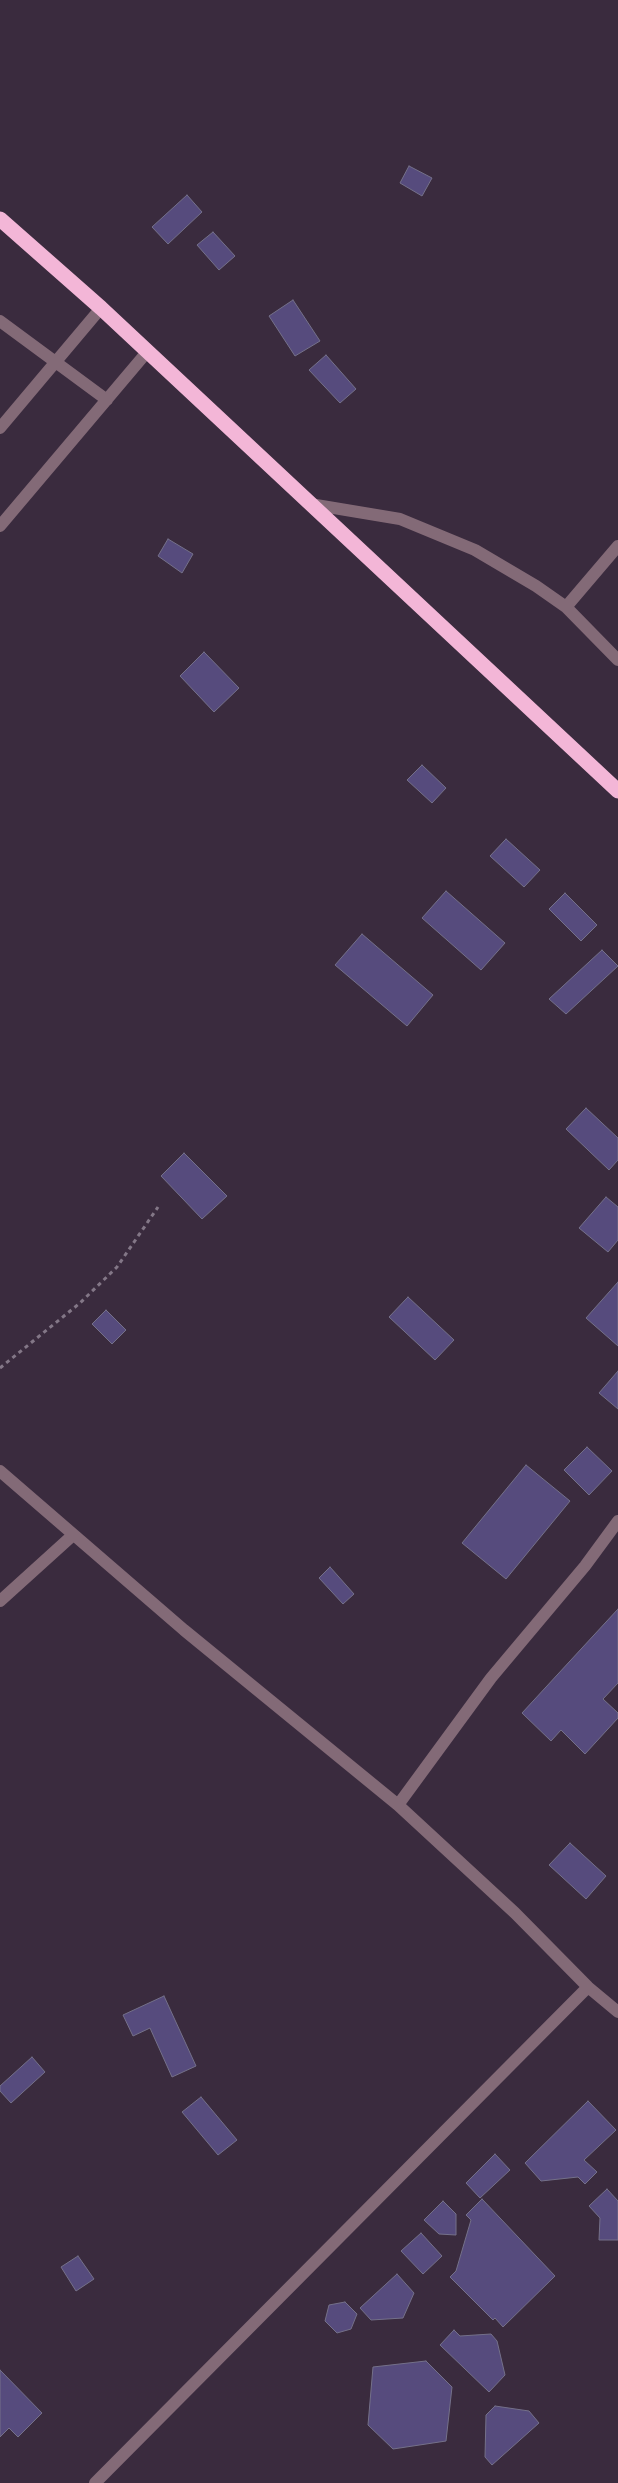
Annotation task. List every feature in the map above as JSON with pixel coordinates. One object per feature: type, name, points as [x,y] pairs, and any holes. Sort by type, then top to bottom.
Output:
[{"type":"highway","points":[[0,219],[101,308],[618,791]]},
{"type":"street","points":[[0,428],[101,308]]},
{"type":"street","points":[[0,321],[107,400]]},
{"type":"street","points":[[0,526],[147,352]]},
{"type":"street","points":[[310,504],[400,519],[475,550],[536,586],[566,607],[618,660]]},
{"type":"street","points":[[566,607],[618,546]]},
{"type":"street","points":[[0,1471],[184,1630],[398,1805],[515,1912],[588,1987],[618,2012]]},
{"type":"street","points":[[398,1805],[491,1678],[585,1566],[618,1521]]},
{"type":"street","points":[[0,1600],[73,1535]]},
{"type":"street","points":[[95,2483],[588,1987]]},
{"type":"path","points":[[0,1368],[80,1303],[117,1267],[158,1207]]},
{"type":"building","points":[[409,166],[432,178],[422,196],[400,183]]},
{"type":"building","points":[[187,195],[202,212],[168,244],[152,227]]},
{"type":"building","points":[[213,232],[235,256],[219,270],[197,245]]},
{"type":"building","points":[[293,300],[320,341],[295,356],[269,316]]},
{"type":"building","points":[[326,355],[356,389],[340,403],[309,370]]},
{"type":"building","points":[[168,539],[193,554],[182,573],[158,556]]},
{"type":"building","points":[[204,652],[239,688],[214,712],[180,676]]},
{"type":"building","points":[[422,765],[446,788],[432,803],[407,780]]},
{"type":"building","points":[[506,839],[540,870],[524,887],[490,856]]},
{"type":"building","points":[[446,891],[505,943],[481,970],[422,918]]},
{"type":"building","points":[[565,893],[597,925],[581,941],[549,909]]},
{"type":"building","points":[[362,934],[433,995],[407,1026],[335,965]]},
{"type":"building","points":[[602,950],[618,966],[566,1014],[549,999]]},
{"type":"building","points":[[586,1108],[618,1138],[618,1160],[609,1170],[566,1129]]},
{"type":"building","points":[[184,1153],[227,1196],[202,1219],[161,1176]]},
{"type":"building","points":[[606,1197],[618,1207],[618,1240],[608,1252],[579,1228]]},
{"type":"building","points":[[618,1282],[618,1346],[586,1318]]},
{"type":"building","points":[[408,1297],[454,1340],[435,1360],[389,1317]]},
{"type":"building","points":[[106,1310],[126,1330],[112,1344],[92,1324]]},
{"type":"building","points":[[618,1371],[618,1409],[599,1393]]},
{"type":"building","points":[[587,1447],[612,1471],[589,1495],[564,1470]]},
{"type":"building","points":[[526,1465],[570,1501],[506,1579],[462,1543]]},
{"type":"building","points":[[330,1567],[354,1594],[343,1604],[319,1578]]},
{"type":"building","points":[[618,1609],[618,1683],[603,1699],[618,1713],[618,1718],[585,1754],[561,1730],[551,1741],[522,1713]]},
{"type":"building","points":[[570,1843],[606,1876],[586,1899],[549,1865]]},
{"type":"building","points":[[164,1996],[196,2066],[172,2077],[150,2028],[133,2036],[123,2015]]},
{"type":"building","points":[[32,2057],[45,2072],[11,2103],[0,2091],[0,2086]]},
{"type":"building","points":[[201,2097],[237,2140],[218,2155],[182,2112]]},
{"type":"building","points":[[588,2101],[616,2130],[584,2160],[597,2172],[585,2184],[578,2177],[541,2181],[525,2163]]},
{"type":"building","points":[[495,2154],[510,2170],[480,2198],[466,2183]]},
{"type":"building","points":[[607,2189],[618,2201],[618,2240],[599,2240],[600,2218],[589,2206]]},
{"type":"building","points":[[482,2199],[555,2276],[503,2327],[495,2318],[493,2320],[450,2277],[456,2271],[471,2220],[466,2215]]},
{"type":"building","points":[[443,2201],[456,2214],[456,2235],[439,2234],[424,2220]]},
{"type":"building","points":[[421,2233],[442,2256],[423,2274],[401,2251]]},
{"type":"building","points":[[78,2256],[94,2279],[76,2291],[61,2267]]},
{"type":"building","points":[[397,2274],[414,2293],[403,2318],[371,2320],[360,2308]]},
{"type":"building","points":[[345,2302],[357,2314],[351,2329],[337,2333],[325,2321],[329,2305]]},
{"type":"building","points":[[454,2330],[460,2336],[491,2334],[497,2341],[505,2375],[489,2392],[440,2345]]},
{"type":"building","points":[[426,2361],[452,2387],[446,2441],[393,2449],[368,2425],[373,2367]]},
{"type":"building","points":[[0,2370],[42,2413],[18,2437],[9,2428],[0,2437]]},
{"type":"building","points":[[495,2406],[529,2411],[539,2423],[492,2465],[485,2457],[486,2415]]}]
